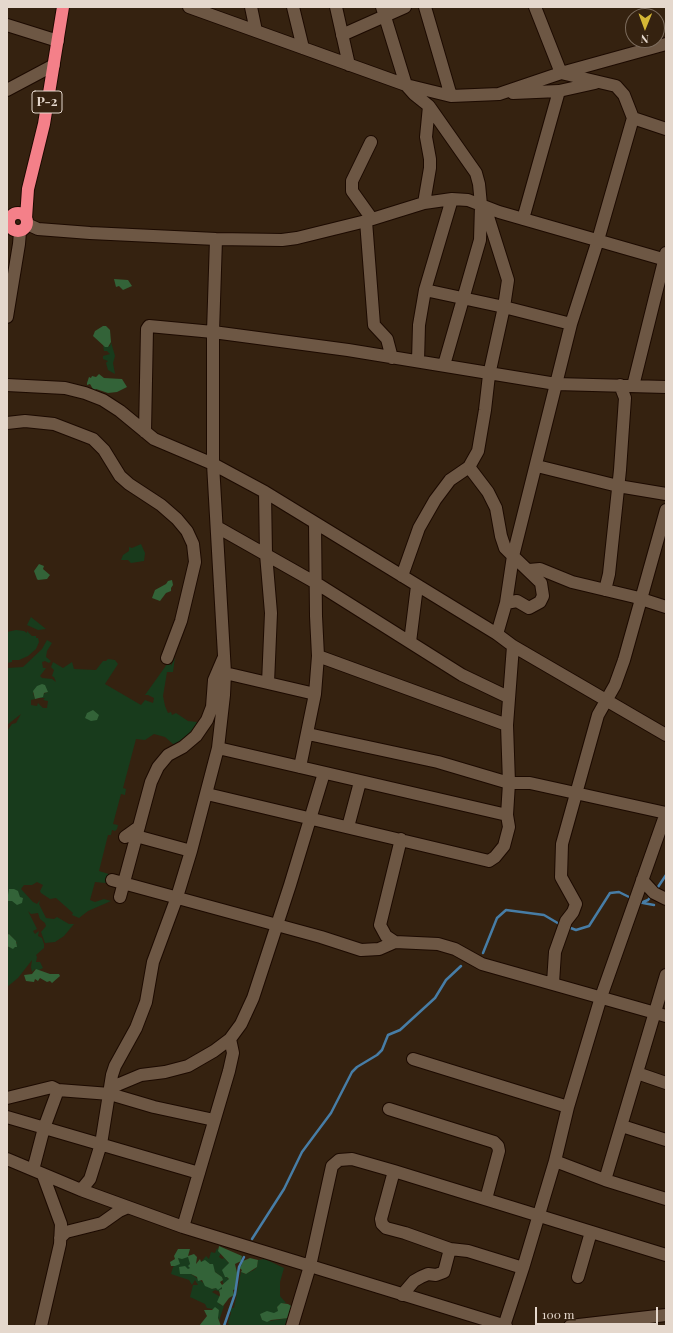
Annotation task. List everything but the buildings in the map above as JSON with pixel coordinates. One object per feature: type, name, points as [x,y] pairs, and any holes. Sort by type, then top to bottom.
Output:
[{"type":"highway","name":"P-2","points":[[19,228],[41,138],[62,11]]},
{"type":"highway","name":"P-2","points":[[9,218],[28,189]]},
{"type":"highway","points":[[19,213],[19,228],[12,230],[9,226],[9,218],[19,213]]},
{"type":"street","points":[[189,7],[406,85],[450,96],[559,92],[597,82]]},
{"type":"street","points":[[251,7],[256,31]]},
{"type":"street","points":[[293,7],[303,48]]},
{"type":"street","points":[[336,7],[349,65]]},
{"type":"street","points":[[342,35],[383,12],[405,7]]},
{"type":"street","points":[[425,7],[450,96]]},
{"type":"street","points":[[535,7],[561,73]]},
{"type":"street","points":[[383,12],[406,85],[414,94],[429,106],[476,173],[483,206],[508,280],[504,307],[489,375],[478,451],[469,467],[450,480],[435,500],[419,528],[402,576]]},
{"type":"street","points":[[7,25],[58,41]]},
{"type":"street","points":[[499,94],[561,73],[666,44]]},
{"type":"street","points":[[7,90],[54,65]]},
{"type":"street","points":[[497,634],[506,603],[513,556],[537,466],[571,324],[598,240],[633,118],[624,95],[616,86],[561,73]]},
{"type":"street","points":[[524,219],[559,92]]},
{"type":"street","points":[[424,203],[430,168],[426,138],[429,106]]},
{"type":"street","points":[[633,118],[666,129]]},
{"type":"street","points":[[371,142],[352,181],[352,192],[369,220],[374,325],[387,339],[392,358]]},
{"type":"street","points":[[418,361],[419,325],[425,290],[452,199]]},
{"type":"street","points":[[7,317],[19,244],[19,228],[267,241],[290,239],[369,220],[424,203],[452,199],[468,200],[524,219],[665,257],[625,398],[609,574],[605,590]]},
{"type":"street","points":[[444,365],[480,240],[483,206]]},
{"type":"street","points":[[81,1190],[90,1180],[101,1144],[115,1066],[136,1028],[146,1002],[153,962],[177,898],[218,748],[225,674],[213,464],[213,332],[216,239]]},
{"type":"street","points":[[425,290],[504,307],[571,324]]},
{"type":"street","points":[[145,432],[147,330],[149,326],[213,332],[418,361],[489,375],[556,384],[666,387]]},
{"type":"street","points":[[7,385],[65,388],[85,393],[120,411],[145,432],[167,446],[213,464],[265,492],[497,634],[513,646],[666,735]]},
{"type":"street","points":[[7,423],[25,421],[54,424],[93,439],[104,450],[120,476],[129,484],[162,504],[187,532],[193,544],[195,562],[181,620],[167,658]]},
{"type":"street","points":[[537,466],[618,486],[666,494]]},
{"type":"street","points":[[469,467],[488,492],[496,508],[501,536],[505,548],[541,583],[543,596],[540,602],[529,608],[517,601],[506,603]]},
{"type":"street","points":[[265,492],[266,554],[271,613],[268,683]]},
{"type":"street","points":[[553,983],[555,952],[566,921],[573,912],[576,904],[561,877],[560,870],[562,844],[598,714],[615,685],[642,600],[666,510]]},
{"type":"street","points":[[300,767],[315,694],[318,656],[315,523]]},
{"type":"street","points":[[217,526],[316,583],[462,675],[508,697]]},
{"type":"street","points":[[529,570],[540,569],[572,582],[666,607]]},
{"type":"street","points":[[410,642],[418,586]]},
{"type":"street","points":[[206,794],[401,839],[480,861],[489,861],[495,857],[504,846],[509,827],[507,815],[509,783],[507,725],[513,646]]},
{"type":"street","points":[[120,897],[133,833],[151,782],[158,767],[168,756],[183,747],[196,736],[207,720],[212,707],[214,680],[224,655]]},
{"type":"street","points":[[318,656],[507,725]]},
{"type":"street","points":[[225,674],[315,694]]},
{"type":"street","points":[[7,1159],[81,1190],[183,1227],[504,1326],[555,1161],[568,1107],[601,997],[666,813],[530,783],[509,783],[438,762],[308,734]]},
{"type":"street","points":[[218,748],[507,815]]},
{"type":"street","points":[[110,1091],[141,1075],[166,1072],[188,1066],[214,1052],[230,1039],[241,1024],[253,998],[311,819],[324,773]]},
{"type":"street","points":[[348,827],[360,782]]},
{"type":"street","points":[[133,833],[191,851]]},
{"type":"street","points":[[395,942],[386,936],[380,925],[401,839]]},
{"type":"street","points":[[112,880],[277,925],[361,950],[379,949],[395,942],[438,944],[455,949],[482,964],[660,1014]]},
{"type":"street","points":[[642,880],[654,893],[666,899]]},
{"type":"street","points":[[605,1180],[637,1074],[660,1014],[666,975]]},
{"type":"street","points":[[183,1227],[233,1053],[230,1039]]},
{"type":"street","points":[[413,1059],[568,1107]]},
{"type":"street","points":[[637,1074],[666,1083]]},
{"type":"street","points":[[7,1098],[48,1088],[58,1090],[110,1091],[154,1107],[214,1120]]},
{"type":"street","points":[[41,1326],[60,1238],[61,1224],[38,1172],[44,1128],[58,1090]]},
{"type":"street","points":[[388,1109],[494,1142],[498,1146],[499,1151],[486,1199]]},
{"type":"street","points":[[7,1118],[199,1173]]},
{"type":"street","points":[[622,1126],[666,1140]]},
{"type":"street","points":[[292,1326],[310,1266],[332,1166],[339,1160],[352,1159],[394,1171],[666,1255]]},
{"type":"street","points":[[555,1161],[605,1180],[666,1198]]},
{"type":"street","points":[[394,1171],[381,1219],[382,1224],[386,1228],[450,1249],[468,1251],[523,1268]]},
{"type":"street","points":[[60,1238],[66,1232],[102,1224],[119,1211],[128,1207]]},
{"type":"street","points":[[578,1277],[591,1232]]},
{"type":"street","points":[[402,1295],[414,1281],[421,1277],[428,1274],[436,1275],[444,1272],[450,1249]]},
{"type":"street","points":[[570,1326],[666,1315]]},
{"type":"green space","points":[[114,279],[128,280],[132,286],[123,290],[119,286],[116,287]]},
{"type":"green space","points":[[103,326],[106,326],[110,330],[111,342],[108,347],[105,347],[93,336],[95,331]]},
{"type":"green space","points":[[111,342],[115,356],[113,363],[115,374],[108,370],[106,363],[108,361],[103,359],[103,356],[110,354],[107,351],[104,351],[103,345],[105,347],[110,346]]},
{"type":"green space","points":[[99,374],[104,378],[122,379],[127,387],[117,392],[108,393],[96,389],[94,391],[90,384],[87,385],[87,383],[89,377],[96,377]]},
{"type":"green space","points":[[141,544],[145,553],[144,561],[131,563],[128,560],[121,560],[123,555],[129,551],[129,547],[132,548]]},
{"type":"green space","points":[[39,564],[44,566],[43,569],[50,575],[47,579],[37,579],[34,571]]},
{"type":"green space","points":[[172,580],[173,585],[171,591],[166,593],[160,601],[152,598],[155,590]]},
{"type":"green space","points":[[31,617],[46,629],[38,630],[27,625]]},
{"type":"green space","points":[[16,630],[27,633],[27,631],[32,636],[36,636],[39,642],[36,649],[28,656],[19,660],[12,660],[12,662],[7,663],[7,632]]},
{"type":"green space","points":[[47,640],[52,643],[47,651],[46,657],[51,661],[49,663],[45,661],[42,662],[43,668],[46,668],[40,676],[42,678],[52,679],[56,682],[52,676],[54,670],[51,667],[53,662],[63,668],[72,662],[74,669],[96,670],[103,661],[108,659],[115,660],[118,664],[105,684],[141,705],[145,700],[153,703],[154,698],[145,695],[170,660],[171,666],[175,657],[173,672],[167,672],[163,696],[165,706],[168,713],[171,712],[172,715],[176,713],[188,721],[197,722],[196,730],[180,745],[173,744],[165,737],[154,734],[145,740],[136,739],[123,788],[126,789],[125,795],[121,794],[113,824],[118,825],[117,829],[115,831],[112,830],[111,835],[108,835],[99,871],[112,875],[116,884],[95,882],[90,900],[95,902],[104,899],[111,901],[88,911],[79,918],[72,915],[73,913],[56,898],[50,899],[41,893],[40,891],[43,885],[37,882],[32,885],[24,885],[21,889],[33,902],[37,904],[40,900],[39,904],[46,918],[54,919],[57,917],[69,924],[74,924],[64,936],[55,942],[45,943],[41,932],[46,926],[45,923],[40,919],[38,913],[31,914],[28,911],[37,929],[33,931],[35,934],[39,931],[38,936],[42,938],[44,944],[44,948],[36,955],[36,962],[40,962],[43,968],[37,971],[35,969],[32,972],[32,960],[18,978],[7,987],[7,946],[11,948],[17,943],[9,934],[7,935],[7,731],[12,724],[16,723],[21,714],[7,725],[7,668],[23,667],[42,649]],"holes":[[[36,689],[48,692],[40,698],[45,698],[43,700],[48,701],[47,708],[43,708],[38,703],[37,706],[31,705],[31,700],[35,699],[33,693]]]},
{"type":"green space","points":[[42,684],[45,685],[48,692],[44,693],[43,697],[35,699],[33,691],[37,686]]},
{"type":"green space","points":[[93,710],[99,715],[97,720],[91,721],[85,718],[87,713]]},
{"type":"green space","points":[[9,889],[18,891],[20,897],[23,898],[22,903],[17,905],[12,901],[7,901]]},
{"type":"green space","points":[[9,934],[16,941],[17,947],[13,949],[7,946],[7,935]]},
{"type":"green space","points":[[36,969],[50,974],[59,974],[60,976],[52,983],[40,978],[38,981],[35,979],[34,982],[26,981],[24,975],[32,974]]},
{"type":"green space","points":[[219,1246],[242,1256],[241,1261],[235,1264],[238,1277],[236,1289],[233,1290],[234,1295],[229,1298],[223,1306],[217,1302],[220,1295],[219,1290],[222,1289],[222,1287],[218,1290],[216,1288],[212,1289],[205,1286],[202,1280],[198,1281],[197,1277],[191,1274],[180,1274],[179,1267],[185,1266],[188,1269],[190,1268],[188,1266],[190,1264],[188,1257],[182,1259],[178,1258],[180,1264],[175,1266],[171,1266],[170,1262],[175,1259],[174,1256],[178,1249],[190,1249],[188,1256],[194,1254],[197,1257],[196,1264],[200,1259],[201,1262],[205,1260],[210,1264],[213,1264],[215,1272],[222,1277],[223,1280],[220,1282],[222,1285],[229,1279],[225,1277],[222,1270],[229,1263],[218,1251]]},
{"type":"green space","points":[[217,1248],[221,1253],[219,1257],[222,1259],[224,1258],[229,1263],[224,1272],[224,1275],[229,1279],[227,1283],[223,1283],[222,1277],[215,1272],[211,1264],[201,1262],[206,1256],[209,1259],[211,1252],[215,1253]]},
{"type":"green space","points":[[188,1256],[191,1267],[189,1269],[180,1270],[183,1274],[191,1274],[212,1289],[222,1286],[220,1292],[215,1290],[212,1292],[219,1296],[219,1304],[224,1306],[219,1321],[217,1313],[219,1310],[207,1308],[205,1304],[190,1297],[193,1285],[198,1285],[195,1280],[192,1285],[189,1280],[171,1274],[173,1267],[179,1262],[178,1258]]},
{"type":"green space","points":[[250,1258],[258,1260],[257,1267],[246,1274],[241,1272],[242,1270],[238,1267],[241,1266],[243,1261]]},
{"type":"green space","points":[[265,1259],[284,1268],[280,1282],[280,1296],[286,1303],[282,1303],[277,1307],[279,1312],[274,1314],[262,1313],[262,1320],[269,1321],[289,1318],[289,1326],[230,1326],[228,1323],[231,1313],[228,1308],[234,1308],[241,1272],[245,1274],[254,1270],[257,1267],[258,1260]]},
{"type":"green space","points":[[281,1303],[288,1304],[293,1307],[289,1318],[271,1320],[267,1322],[262,1320],[260,1314],[267,1311],[274,1313],[278,1311],[277,1307]]},
{"type":"green space","points":[[215,1307],[219,1310],[218,1318],[221,1326],[199,1326],[207,1316],[204,1310],[212,1310]]},
{"type":"waterway","points":[[656,890],[666,875]]},
{"type":"waterway","points":[[568,927],[576,930],[589,926],[610,893],[619,892],[633,899]]},
{"type":"waterway","points":[[638,904],[648,900],[652,895]]},
{"type":"waterway","points":[[643,903],[654,905]]},
{"type":"waterway","points":[[483,953],[497,918],[506,910],[544,915],[561,925]]},
{"type":"waterway","points":[[252,1239],[284,1189],[302,1152],[331,1113],[352,1072],[357,1067],[377,1055],[382,1050],[388,1035],[400,1030],[435,998],[446,980],[461,966]]},
{"type":"waterway","points":[[224,1326],[235,1294],[239,1267],[244,1257]]}]
